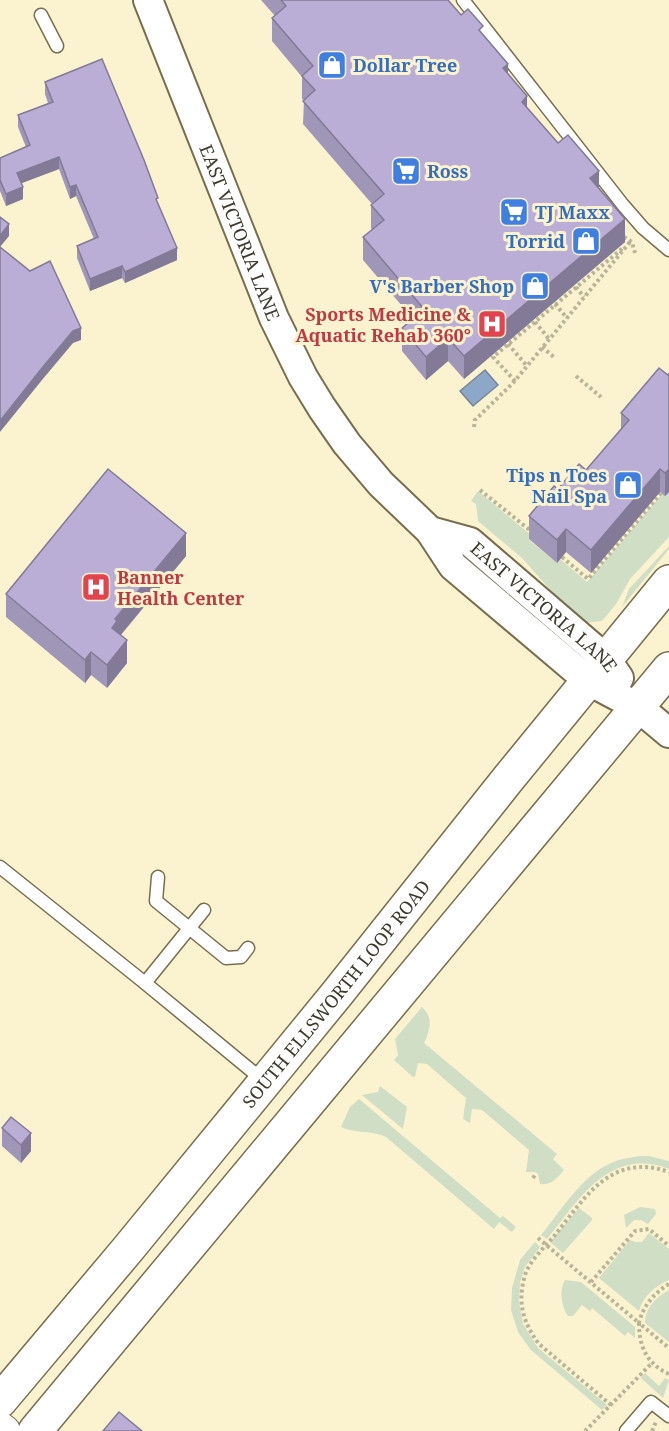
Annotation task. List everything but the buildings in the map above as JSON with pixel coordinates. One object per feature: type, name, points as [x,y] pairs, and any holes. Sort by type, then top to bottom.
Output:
[{"type":"main road","name":"SOUTH ELLSWORTH LOOP ROAD","points":[[0,1401],[265,1082],[669,582]]},
{"type":"main road","points":[[35,1431],[669,669]]},
{"type":"main road","points":[[0,1428],[4,1431]]},
{"type":"street","name":"EAST VICTORIA LANE","points":[[148,0],[274,318],[303,377],[347,444],[381,484],[430,531],[453,566],[598,670],[669,733]]},
{"type":"lane","points":[[463,0],[623,205],[669,250]]},
{"type":"lane","points":[[40,15],[57,46]]},
{"type":"lane","points":[[0,867],[265,1082]]},
{"type":"lane","points":[[158,877],[156,901],[226,958],[241,957],[248,948]]},
{"type":"lane","points":[[145,983],[204,910]]},
{"type":"lane","points":[[626,1431],[651,1401],[669,1416]]},
{"type":"path","points":[[618,230],[630,242],[635,253]]},
{"type":"path","points":[[515,381],[493,357],[630,242]]},
{"type":"path","points":[[474,427],[476,420],[515,381],[630,242]]},
{"type":"path","points":[[576,287],[584,297]]},
{"type":"path","points":[[555,304],[567,318]]},
{"type":"path","points":[[535,322],[549,339]]},
{"type":"path","points":[[508,344],[527,366]]},
{"type":"path","points":[[542,347],[555,358]]},
{"type":"path","points":[[576,376],[601,397]]},
{"type":"path","points":[[480,490],[534,533]]},
{"type":"path","points":[[562,557],[588,579],[661,493]]},
{"type":"path","points":[[611,1405],[539,1344],[524,1321],[521,1299],[525,1273],[596,1185],[612,1174],[635,1167],[669,1172]]},
{"type":"path","points":[[591,1282],[634,1231],[649,1229],[669,1246]]},
{"type":"path","points":[[538,1238],[669,1348]]},
{"type":"path","points":[[669,1284],[650,1300],[639,1323],[643,1351],[652,1363],[669,1374]]},
{"type":"path","points":[[585,1431],[652,1363]]},
{"type":"green space","points":[[669,486],[669,537],[630,579],[616,604],[602,621],[584,623],[570,612],[522,558],[478,521],[476,504],[471,501],[478,491],[532,536],[529,540],[557,563],[560,559],[587,582]]},
{"type":"green space","points":[[669,546],[669,549],[622,607],[629,589]]},
{"type":"green space","points":[[422,1007],[428,1015],[430,1024],[424,1043],[557,1154],[553,1159],[564,1170],[554,1181],[540,1184],[538,1174],[526,1172],[529,1150],[482,1110],[472,1109],[470,1123],[463,1119],[466,1098],[427,1064],[418,1063],[415,1077],[413,1077],[394,1060],[398,1055],[395,1039]]},
{"type":"green space","points":[[380,1086],[407,1107],[403,1129],[362,1095],[378,1092]]},
{"type":"green space","points":[[359,1099],[500,1218],[503,1216],[516,1227],[512,1232],[499,1222],[494,1229],[386,1137],[341,1127],[350,1107]]},
{"type":"green space","points":[[639,1156],[669,1161],[669,1169],[648,1164],[629,1165],[612,1171],[584,1194],[547,1239],[541,1235],[590,1176],[614,1162]]},
{"type":"green space","points":[[640,1207],[655,1209],[656,1214],[648,1224],[641,1220],[634,1220],[626,1228],[624,1215]]},
{"type":"green space","points":[[579,1208],[592,1220],[563,1253],[550,1242]]},
{"type":"green space","points":[[649,1233],[669,1249],[669,1280],[650,1292],[639,1311],[599,1278],[630,1240],[642,1242]]},
{"type":"green space","points":[[535,1242],[540,1247],[525,1267],[520,1282],[519,1302],[523,1324],[538,1348],[607,1405],[602,1410],[531,1350],[518,1332],[511,1310],[512,1288],[520,1260]]},
{"type":"green space","points":[[565,1280],[581,1282],[635,1327],[635,1338],[628,1332],[625,1336],[592,1308],[590,1311],[582,1305],[573,1316],[568,1316],[562,1298]]},
{"type":"green space","points":[[669,1290],[669,1342],[645,1323],[652,1303]]},
{"type":"green space","points":[[645,1373],[659,1386],[665,1378],[669,1380],[663,1398],[641,1378]]},
{"type":"water","points":[[485,370],[498,385],[473,406],[460,391]]},
{"type":"place","name":"Dollar Tree","points":[[332,65]]},
{"type":"place","name":"Ross","points":[[406,171]]},
{"type":"place","name":"TJ Maxx","points":[[514,212]]},
{"type":"place","name":"Torrid","points":[[586,241]]},
{"type":"place","name":"V's Barber Shop","points":[[535,286]]},
{"type":"place","name":"Sports Medicine & Aquatic Rehab 360°","points":[[492,324]]},
{"type":"place","name":"Tips n Toes Nail Spa","points":[[628,485]]},
{"type":"place","name":"Banner Health Center","points":[[96,587]]}]
